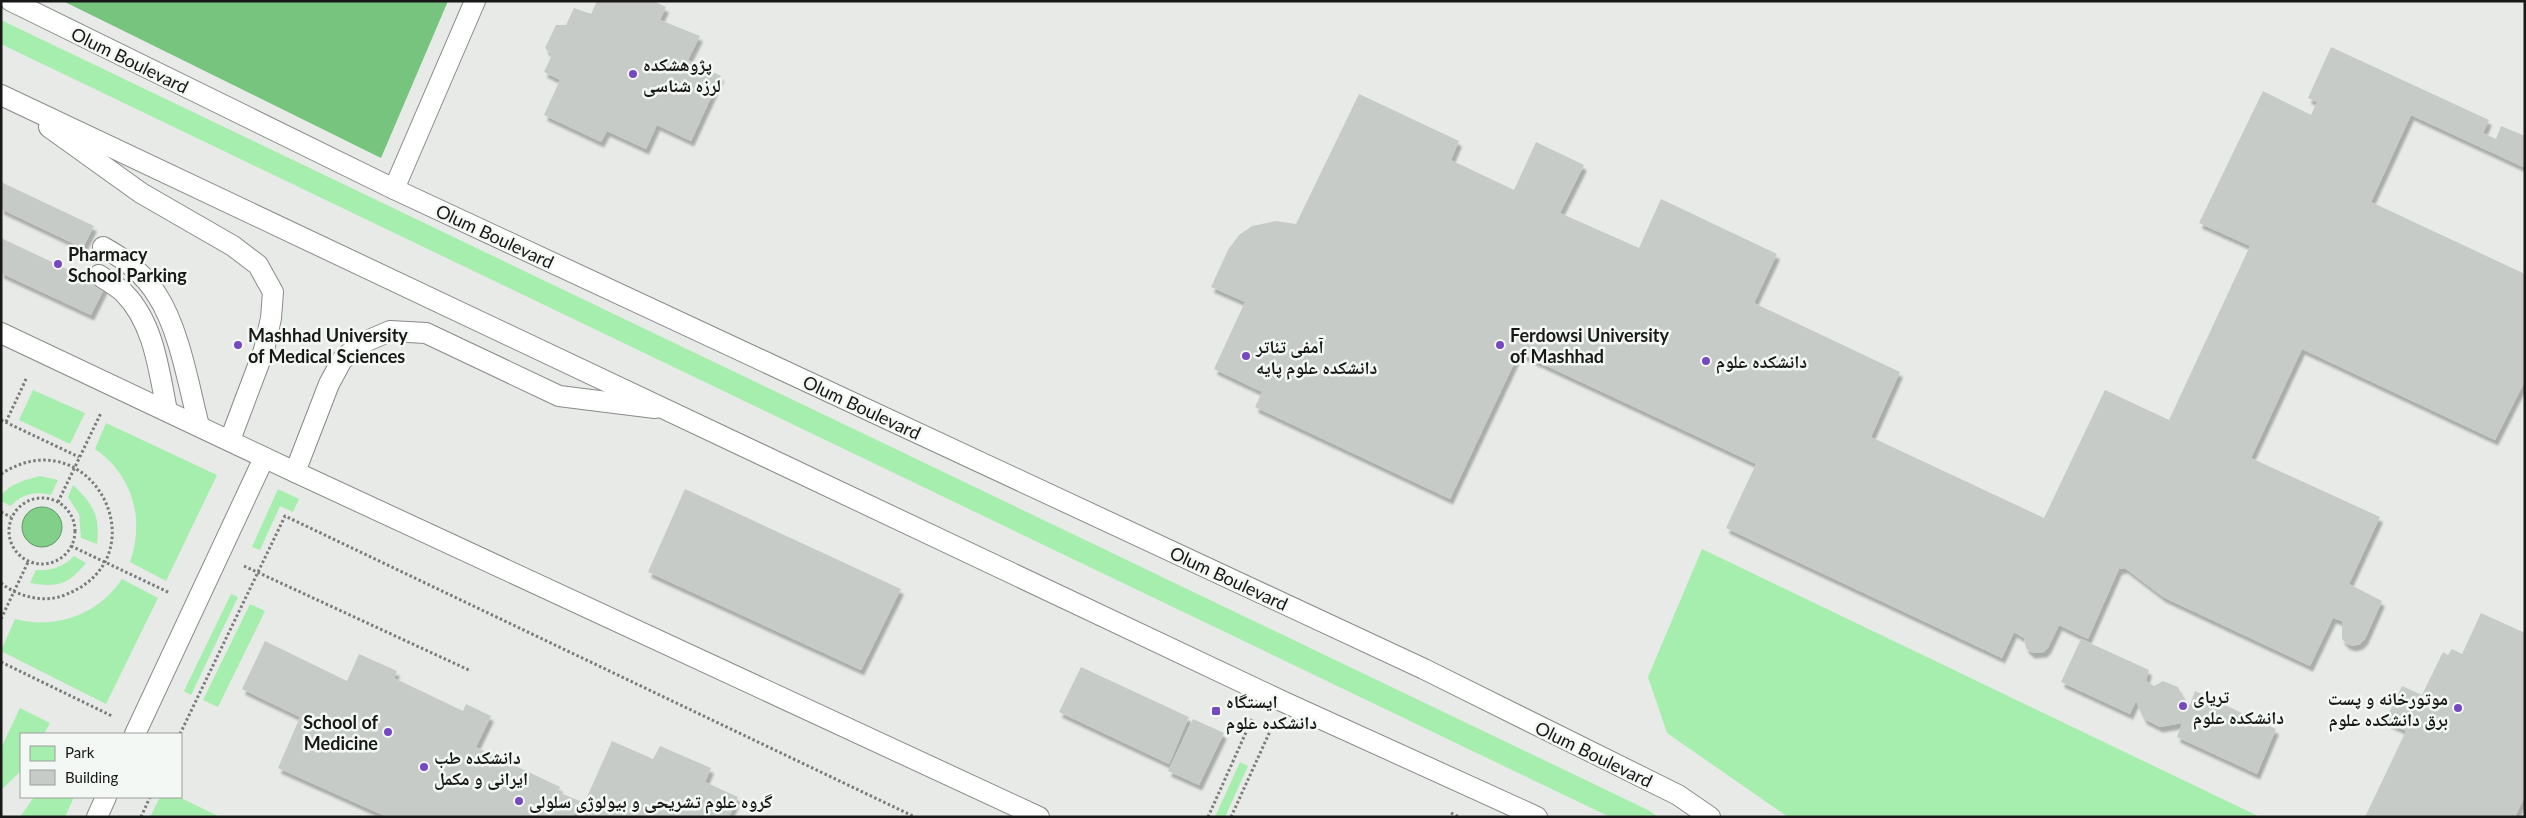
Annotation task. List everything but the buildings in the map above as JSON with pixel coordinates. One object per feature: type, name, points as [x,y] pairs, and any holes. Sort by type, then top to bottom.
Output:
[{"type":"lane","name":"Olum Boulevard","points":[[11,1],[394,190],[1424,669],[1678,795],[1710,817]]},
{"type":"lane","points":[[394,190],[475,1]]},
{"type":"lane","points":[[4,96],[673,411],[1284,702],[1537,817]]},
{"type":"lane","points":[[4,96],[141,193],[233,246],[258,265],[273,292],[271,318],[264,350],[230,440]]},
{"type":"lane","points":[[103,247],[122,258],[157,294],[173,330],[199,426]]},
{"type":"lane","points":[[99,275],[124,293],[143,318],[156,357],[167,411]]},
{"type":"lane","points":[[295,472],[329,384],[342,360],[360,344],[390,332],[426,333],[559,396],[673,411]]},
{"type":"lane","points":[[1,333],[230,440],[264,458],[1039,817]]},
{"type":"lane","points":[[135,733],[264,458]]},
{"type":"lane","points":[[97,817],[106,798]]},
{"type":"path","points":[[6,422],[27,376]]},
{"type":"path","points":[[58,502],[102,411]]},
{"type":"path","points":[[1,420],[80,457]]},
{"type":"path","points":[[1,474],[22,463],[45,460],[74,468],[87,475],[102,491],[111,512],[113,534],[104,562],[96,576],[77,590],[55,598],[31,598],[14,592],[1,584]]},
{"type":"path","points":[[37,498],[48,498],[58,502],[73,519],[75,529],[71,546],[61,558],[51,563],[28,562],[19,556],[9,538],[12,517],[18,508],[37,498]]},
{"type":"path","points":[[1,512],[12,517]]},
{"type":"path","points":[[180,733],[285,516],[914,817]]},
{"type":"path","points":[[71,546],[174,595]]},
{"type":"path","points":[[1,618],[28,562]]},
{"type":"path","points":[[258,572],[471,671]]},
{"type":"path","points":[[1,662],[117,718]]},
{"type":"path","points":[[1208,817],[1264,692]]},
{"type":"path","points":[[1232,817],[1284,702]]},
{"type":"path","points":[[141,817],[150,798]]},
{"type":"green space","points":[[1,20],[1648,810],[1658,817],[1610,817],[1,44]]},
{"type":"green space","points":[[33,390],[85,413],[70,444],[19,420]]},
{"type":"green space","points":[[106,423],[217,475],[166,581],[130,562],[136,530],[136,515],[132,499],[127,485],[119,472],[95,449]]},
{"type":"green space","points":[[40,476],[58,480],[51,495],[29,494],[11,506],[1,501],[1,495],[14,485]]},
{"type":"green space","points":[[73,485],[91,505],[94,512],[98,534],[97,544],[81,538],[79,514],[68,497]]},
{"type":"green space","points":[[278,489],[299,499],[293,512],[280,506],[260,550],[252,547]]},
{"type":"green space","points":[[1702,549],[2260,817],[1788,817],[1667,733],[1648,677]]},
{"type":"green space","points":[[74,556],[86,563],[68,580],[48,585],[30,583],[36,570],[57,568]]},
{"type":"green space","points":[[122,579],[158,598],[106,704],[1,651],[15,619],[30,622],[46,622],[75,616],[101,602]]},
{"type":"green space","points":[[231,594],[238,597],[191,695],[184,691]]},
{"type":"green space","points":[[250,604],[265,611],[218,707],[203,700]]},
{"type":"green space","points":[[20,708],[50,723],[45,733],[20,733],[20,772],[1,790],[1,748]]},
{"type":"green space","points":[[1240,762],[1248,766],[1225,817],[1215,817]]},
{"type":"green space","points":[[33,798],[74,798],[65,817],[20,817]]},
{"type":"green space","points":[[160,798],[181,798],[220,817],[150,817]]},
{"type":"shaded area","points":[[63,1],[448,1],[381,158]]},
{"type":"shaded area","points":[[46,507],[53,510],[59,516],[62,527],[61,535],[53,544],[46,547],[38,547],[31,544],[23,535],[22,523],[25,516],[34,508]]},
{"type":"place","name":"پژوهشکده لرزه شناسی","points":[[633,74]]},
{"type":"place","name":"Pharmacy School Parking","points":[[58,264]]},
{"type":"place","name":"Mashhad University of Medical Sciences","points":[[238,345]]},
{"type":"place","name":"Ferdowsi University of Mashhad","points":[[1500,345]]},
{"type":"place","name":"آمفی تئاتر دانشکده علوم پایه","points":[[1246,356]]},
{"type":"place","name":"دانشکده علوم","points":[[1706,361]]},
{"type":"place","name":"تریای دانشکده علوم","points":[[2183,706]]},
{"type":"place","name":"موتورخانه و پست برق دانشکده علوم","points":[[2458,708]]},
{"type":"place","name":"ایستگاه دانشکده علوم","points":[[1216,711]]},
{"type":"place","name":"School of Medicine","points":[[388,732]]},
{"type":"place","name":"دانشکده طب ایرانی و مکمل","points":[[424,767]]},
{"type":"place","name":"گروه علوم تشریحی و بیولوژی سلولی","points":[[519,801]]}]
